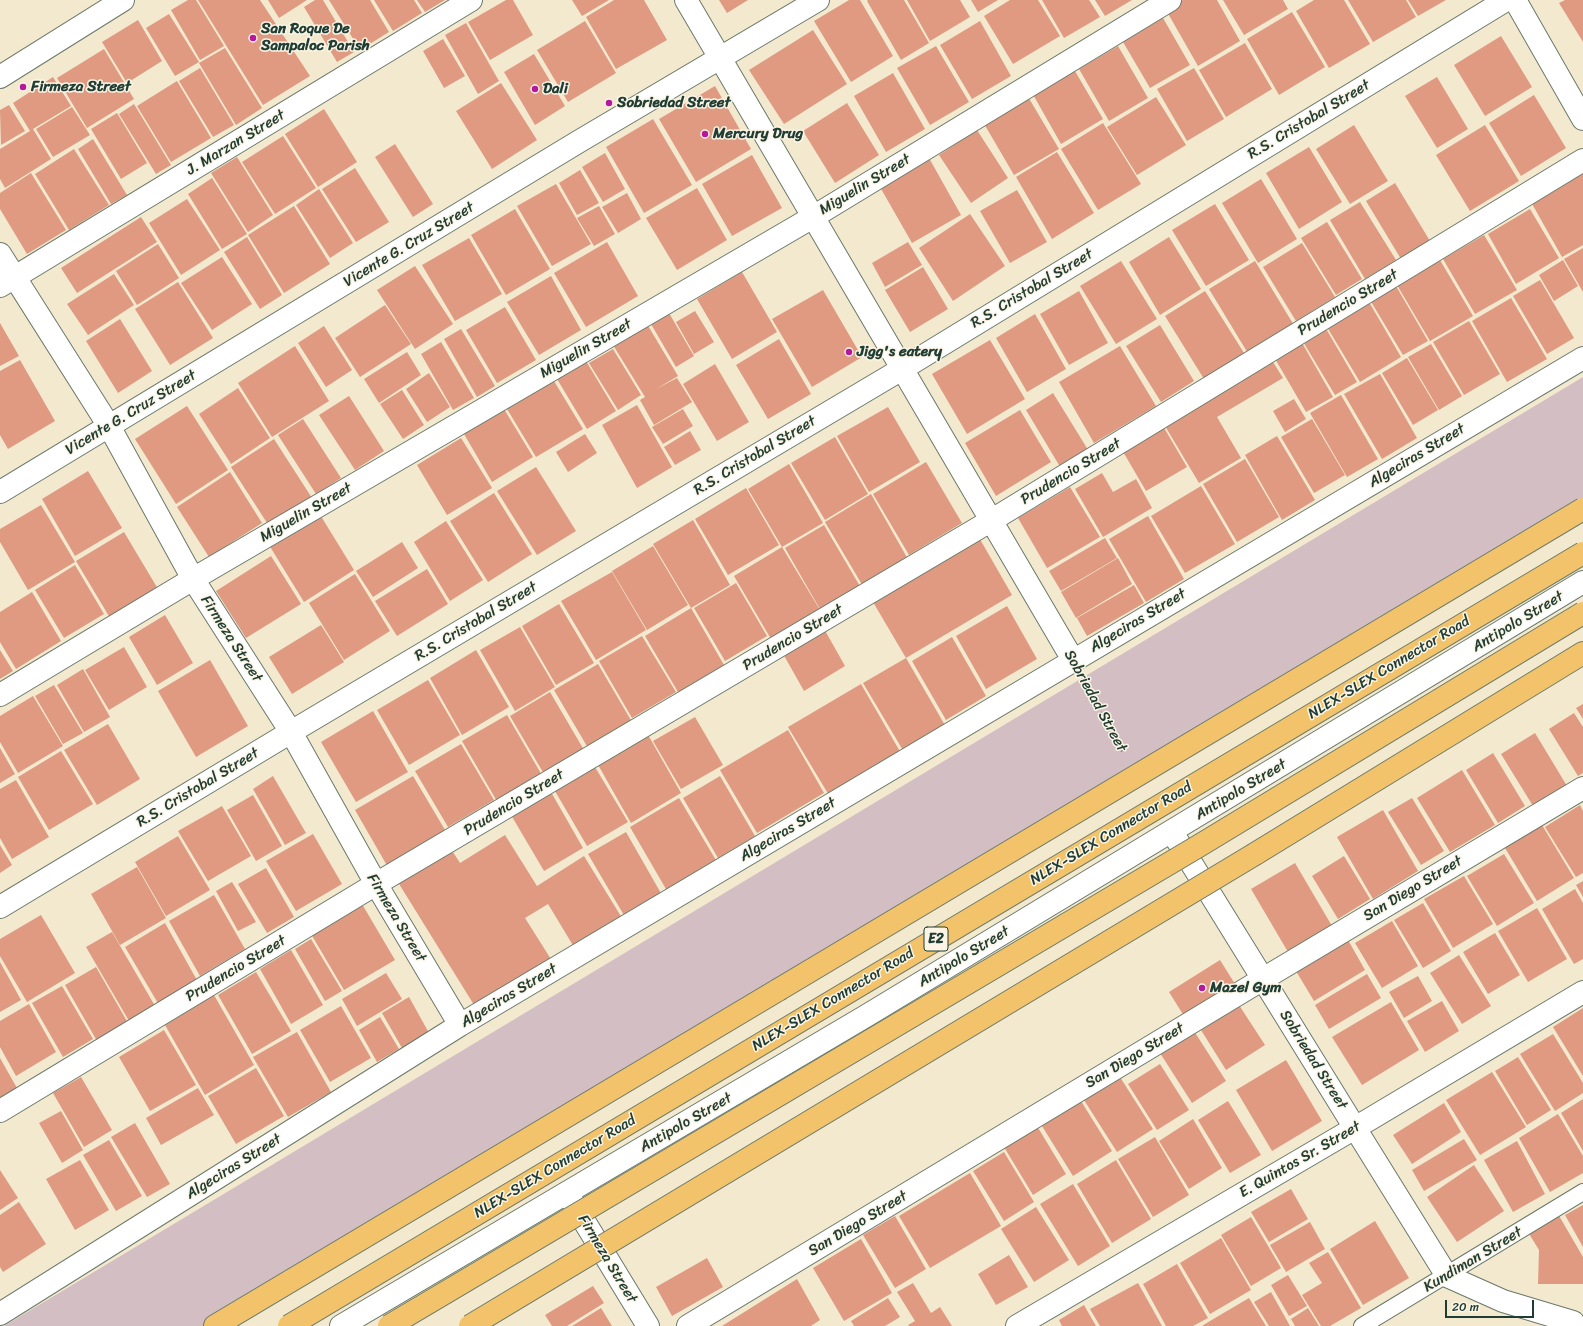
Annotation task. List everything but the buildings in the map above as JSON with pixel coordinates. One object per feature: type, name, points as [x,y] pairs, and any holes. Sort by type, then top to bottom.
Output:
[{"type":"highway","points":[[214,1326],[1583,508]]},
{"type":"highway","name":"NLEX-SLEX Connector Road","points":[[289,1326],[1583,553]]},
{"type":"highway","points":[[389,1326],[1190,851],[1583,613]]},
{"type":"highway","points":[[470,1326],[1255,854],[1583,653]]},
{"type":"street","points":[[0,77],[123,0]]},
{"type":"street","name":"J. Marzan Street","points":[[8,282],[471,0]]},
{"type":"street","name":"Sobriedad Street","points":[[686,0],[1073,660]]},
{"type":"street","name":"Vicente G. Cruz Street","points":[[0,492],[578,142],[818,0]]},
{"type":"street","name":"Miguelin Street","points":[[0,695],[193,579],[813,217],[1170,0]]},
{"type":"street","name":"R.S. Cristobal Street","points":[[0,907],[291,732],[902,369],[1506,0]]},
{"type":"street","points":[[1514,0],[1583,119]]},
{"type":"street","name":"Prudencio Street","points":[[0,1111],[376,884],[992,520],[1583,160]]},
{"type":"street","name":"Firmeza Street","points":[[0,254],[8,282],[109,426],[193,579],[291,732],[376,884],[460,1026]]},
{"type":"street","name":"Algeciras Street","points":[[0,1314],[460,1026],[1583,358]]},
{"type":"street","name":"Antipolo Street","points":[[341,1326],[866,1016],[1583,582]]},
{"type":"street","name":"San Diego Street","points":[[688,1326],[1583,788]]},
{"type":"street","name":"Sobriedad Street","points":[[1172,832],[1447,1276]]},
{"type":"street","name":"E. Quintos Sr. Street","points":[[1017,1326],[1583,992]]},
{"type":"street","name":"Firmeza Street","points":[[567,1193],[648,1326]]},
{"type":"street","points":[[1447,1276],[1503,1301],[1576,1323]]},
{"type":"lane","name":"Kundiman Street","points":[[1362,1326],[1447,1276],[1583,1192]]},
{"type":"path","name":"Sobriedad Street","points":[[1073,660],[1094,703],[1126,757]]},
{"type":"shaded area","points":[[1583,377],[1583,503],[213,1326],[4,1326]]},
{"type":"place","name":"San Roque De Sampaloc Parish","points":[[253,38]]},
{"type":"place","name":"Firmeza Street","points":[[23,87]]},
{"type":"place","name":"Dali","points":[[535,89]]},
{"type":"place","name":"Sobriedad Street","points":[[609,103]]},
{"type":"place","name":"Mercury Drug","points":[[705,134]]},
{"type":"place","name":"Jigg's eatery","points":[[849,352]]},
{"type":"place","name":"Mazel Gym","points":[[1202,988]]}]
